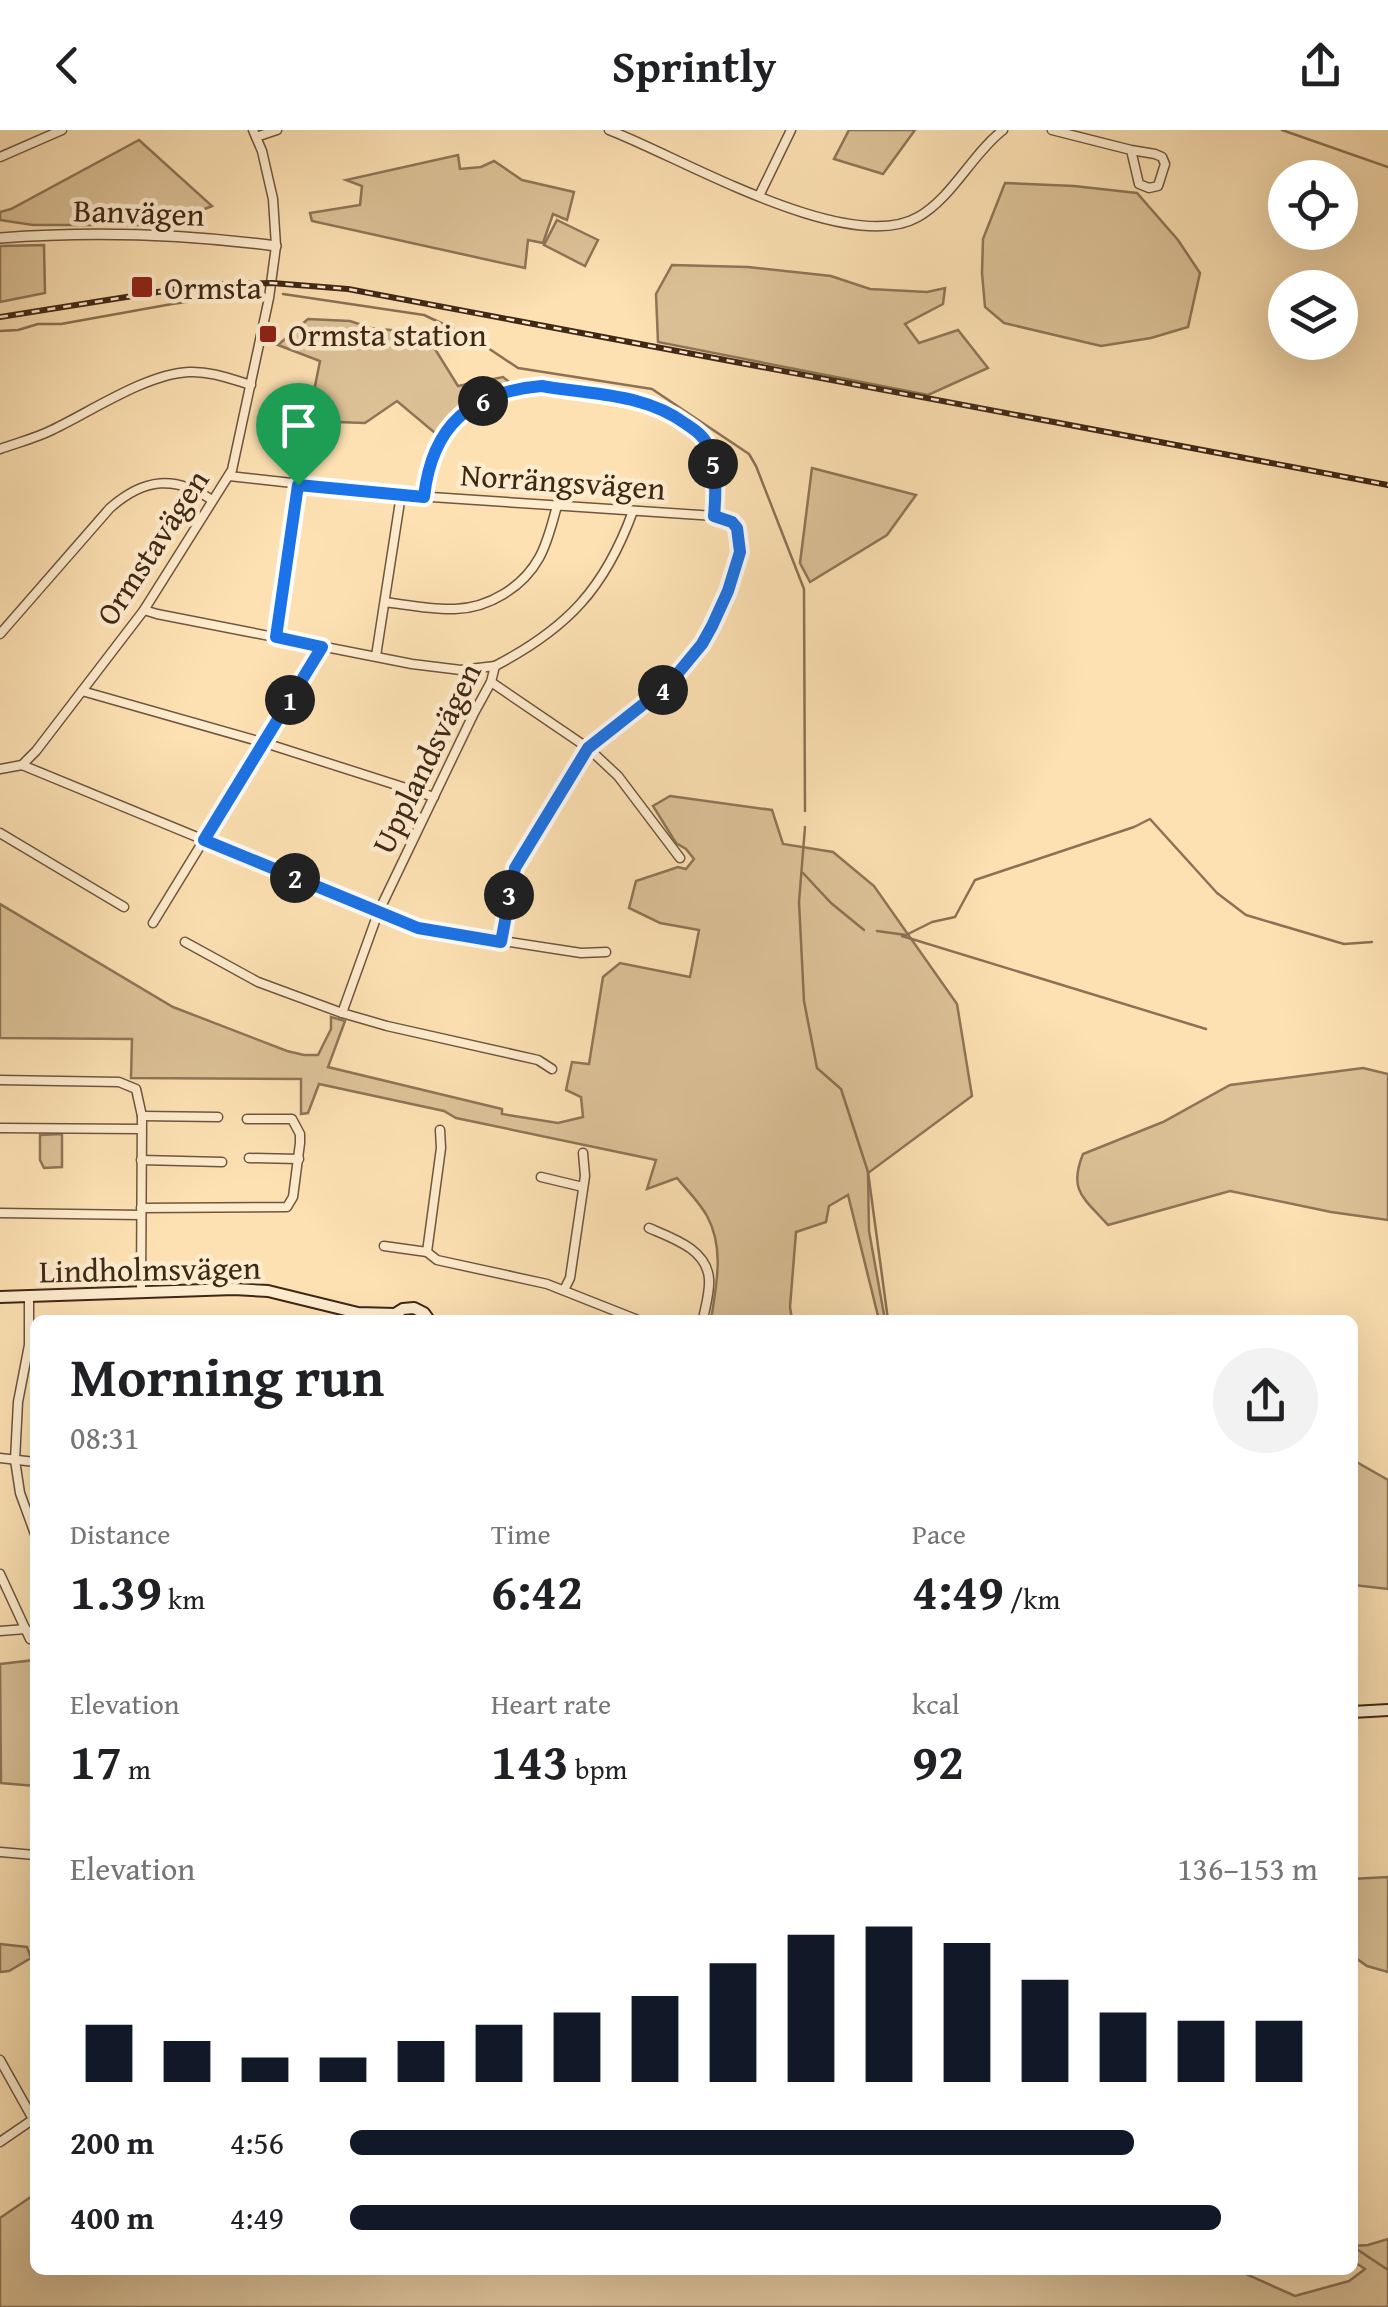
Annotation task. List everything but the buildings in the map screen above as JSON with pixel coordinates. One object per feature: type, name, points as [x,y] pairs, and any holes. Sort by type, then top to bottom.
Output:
[{"type":"main road","name":"Lindholmsvägen","points":[[0,1296],[268,1290],[375,1315]]},
{"type":"main road","name":"Lindholmsvägen","points":[[395,1315],[414,1308],[425,1315]]},
{"type":"main road","points":[[1358,1712],[1388,1710]]},
{"type":"street","points":[[0,158],[62,130]]},
{"type":"street","points":[[254,133],[277,130]]},
{"type":"street","points":[[609,130],[758,196],[822,218],[875,227],[906,224],[933,207],[1003,130]]},
{"type":"street","points":[[758,196],[791,130]]},
{"type":"street","points":[[1052,130],[1156,154],[1164,160],[1158,186],[1139,184],[1131,150]]},
{"type":"street","name":"Ormstavägen","points":[[22,765],[144,610],[229,476],[272,283],[276,246],[273,200],[254,133]]},
{"type":"street","name":"Banvägen","points":[[0,238],[47,234],[144,236],[276,246]]},
{"type":"street","points":[[0,449],[46,433],[150,381],[172,375],[198,372],[251,385]]},
{"type":"street","points":[[424,497],[430,459],[454,422],[501,393],[542,386],[628,398],[672,414],[690,426],[706,441],[714,465],[714,516],[732,522],[737,528],[740,552],[728,591],[702,644],[669,684],[588,748],[515,868],[501,942]]},
{"type":"street","name":"Norrängsvägen","points":[[229,476],[424,497],[714,516]]},
{"type":"street","points":[[0,634],[110,508],[130,492],[168,482],[196,490],[212,500]]},
{"type":"street","points":[[276,637],[298,485]]},
{"type":"street","points":[[376,656],[401,495]]},
{"type":"street","points":[[385,602],[459,609],[501,596],[526,576],[538,560],[557,506]]},
{"type":"street","name":"Upplandsvägen","points":[[342,1013],[378,913],[491,682],[494,666],[526,650],[574,612],[597,585],[614,556],[632,510]]},
{"type":"street","points":[[144,610],[322,647],[461,670],[494,666]]},
{"type":"street","points":[[153,923],[322,647]]},
{"type":"street","points":[[491,682],[588,748],[618,776],[680,858]]},
{"type":"street","points":[[82,691],[434,797]]},
{"type":"street","points":[[0,769],[22,765],[418,928],[581,953],[606,952]]},
{"type":"street","points":[[0,833],[124,906]]},
{"type":"street","points":[[185,942],[258,982],[342,1013],[538,1060],[552,1068]]},
{"type":"street","points":[[0,1080],[119,1082],[136,1090],[142,1116],[141,1292]]},
{"type":"street","points":[[142,1116],[218,1117]]},
{"type":"street","points":[[0,1213],[287,1207],[294,1197],[300,1134],[292,1119],[247,1119]]},
{"type":"street","points":[[0,1128],[142,1129]]},
{"type":"street","points":[[426,1252],[441,1148],[440,1130]]},
{"type":"street","points":[[564,1290],[570,1278],[584,1187],[583,1153]]},
{"type":"street","points":[[249,1158],[298,1159]]},
{"type":"street","points":[[142,1160],[222,1162]]},
{"type":"street","points":[[541,1177],[584,1187]]},
{"type":"street","points":[[648,1228],[695,1251],[704,1263],[709,1276],[703,1315]]},
{"type":"street","points":[[384,1246],[426,1252],[437,1260],[564,1290],[626,1315]]},
{"type":"street","points":[[28,1296],[29,1345],[18,1402],[15,1460],[20,1493],[30,1520]]},
{"type":"street","points":[[0,1458],[30,1462]]},
{"type":"street","points":[[0,1574],[30,1639]]},
{"type":"street","points":[[0,1631],[26,1629]]},
{"type":"street","points":[[0,1852],[30,1855]]},
{"type":"street","points":[[0,2060],[30,2111]]},
{"type":"street","points":[[0,2142],[30,2121]]},
{"type":"shaded area","points":[[849,130],[915,130],[883,174],[834,159]]},
{"type":"shaded area","points":[[139,140],[212,206],[165,225],[33,225],[0,220],[0,212]]},
{"type":"shaded area","points":[[458,155],[460,169],[494,161],[522,180],[574,192],[567,220],[553,214],[543,243],[528,240],[525,268],[312,221],[310,213],[360,205],[362,186],[346,180]]},
{"type":"shaded area","points":[[1005,183],[1137,193],[1178,240],[1200,273],[1188,327],[1101,346],[1004,323],[985,307],[982,273],[983,239]]},
{"type":"shaded area","points":[[557,220],[598,240],[585,266],[544,245]]},
{"type":"shaded area","points":[[44,245],[45,293],[0,302],[0,246]]},
{"type":"shaded area","points":[[672,265],[748,267],[831,276],[870,289],[927,292],[945,288],[943,304],[905,324],[919,343],[958,330],[988,368],[928,395],[658,342],[656,294]]},
{"type":"shaded area","points":[[308,319],[350,321],[400,331],[435,349],[458,386],[503,377],[514,386],[469,400],[435,433],[397,401],[365,423],[308,421],[320,361],[278,345]]},
{"type":"shaded area","points":[[812,468],[916,495],[887,535],[810,582],[800,563]]},
{"type":"shaded area","points":[[670,796],[772,810],[783,844],[833,852],[874,886],[957,1004],[972,1096],[868,1173],[869,1231],[884,1315],[878,1315],[848,1195],[829,1206],[826,1222],[796,1232],[791,1315],[712,1315],[718,1268],[713,1229],[701,1206],[677,1178],[647,1189],[656,1160],[456,1118],[444,1111],[319,1084],[308,1113],[301,1114],[301,1079],[131,1078],[132,1039],[0,1038],[0,904],[173,1007],[287,1051],[318,1055],[331,1029],[331,1017],[345,1021],[328,1067],[502,1109],[502,1114],[558,1123],[583,1117],[581,1097],[566,1090],[572,1062],[589,1064],[603,977],[620,963],[690,977],[699,930],[660,923],[629,908],[636,881],[678,867],[686,869],[694,859],[676,843],[653,806]]},
{"type":"shaded area","points":[[1363,1068],[1388,1074],[1388,1220],[1230,1191],[1108,1225],[1078,1186],[1083,1154],[1163,1122],[1230,1085]]},
{"type":"shaded area","points":[[62,1134],[62,1167],[44,1168],[40,1160],[40,1135]]},
{"type":"shaded area","points":[[1358,1463],[1388,1480],[1388,1589],[1358,1586]]},
{"type":"shaded area","points":[[30,1661],[30,1786],[1,1783],[0,1664]]},
{"type":"shaded area","points":[[1388,1877],[1388,1972],[1358,1960],[1358,1879]]},
{"type":"shaded area","points":[[0,1944],[27,1947],[30,1959],[0,1972]]},
{"type":"shaded area","points":[[30,2197],[30,2275],[1248,2275],[1295,2296],[1349,2281],[1365,2269],[1358,2264],[1358,2246],[1388,2239],[1388,2307],[0,2307],[0,2218]]},
{"type":"waterway","points":[[1282,130],[1388,167]]},
{"type":"waterway","points":[[283,294],[424,315],[473,338],[518,368],[652,389],[749,454],[804,589],[805,811]]},
{"type":"waterway","points":[[0,331],[239,295]]},
{"type":"waterway","points":[[253,295],[258,295]]},
{"type":"waterway","points":[[877,931],[906,935],[932,922],[955,917],[975,880],[1150,819],[1217,893],[1246,915],[1344,944],[1372,942]]},
{"type":"waterway","points":[[805,827],[799,902],[804,1001],[817,1068],[841,1089],[868,1172],[887,1315]]},
{"type":"waterway","points":[[803,873],[864,930]]},
{"type":"waterway","points":[[902,936],[1206,1029]]},
{"type":"waterway","points":[[1358,2250],[1388,2270]]},
{"type":"railway","points":[[0,317],[202,285],[272,283],[348,289],[1388,485]]},
{"type":"place","name":"Ormsta","points":[[142,287]]},
{"type":"place","name":"Ormsta station","points":[[268,334]]},
{"type":"route","points":[[542,386],[628,398],[672,414],[706,441],[714,465],[714,516],[732,522],[740,543],[728,591],[702,644],[669,684],[588,748],[515,868],[501,942],[418,928],[204,840],[322,647],[276,637],[298,485],[424,497],[430,459],[454,422],[481,402],[521,388],[542,386]]}]
